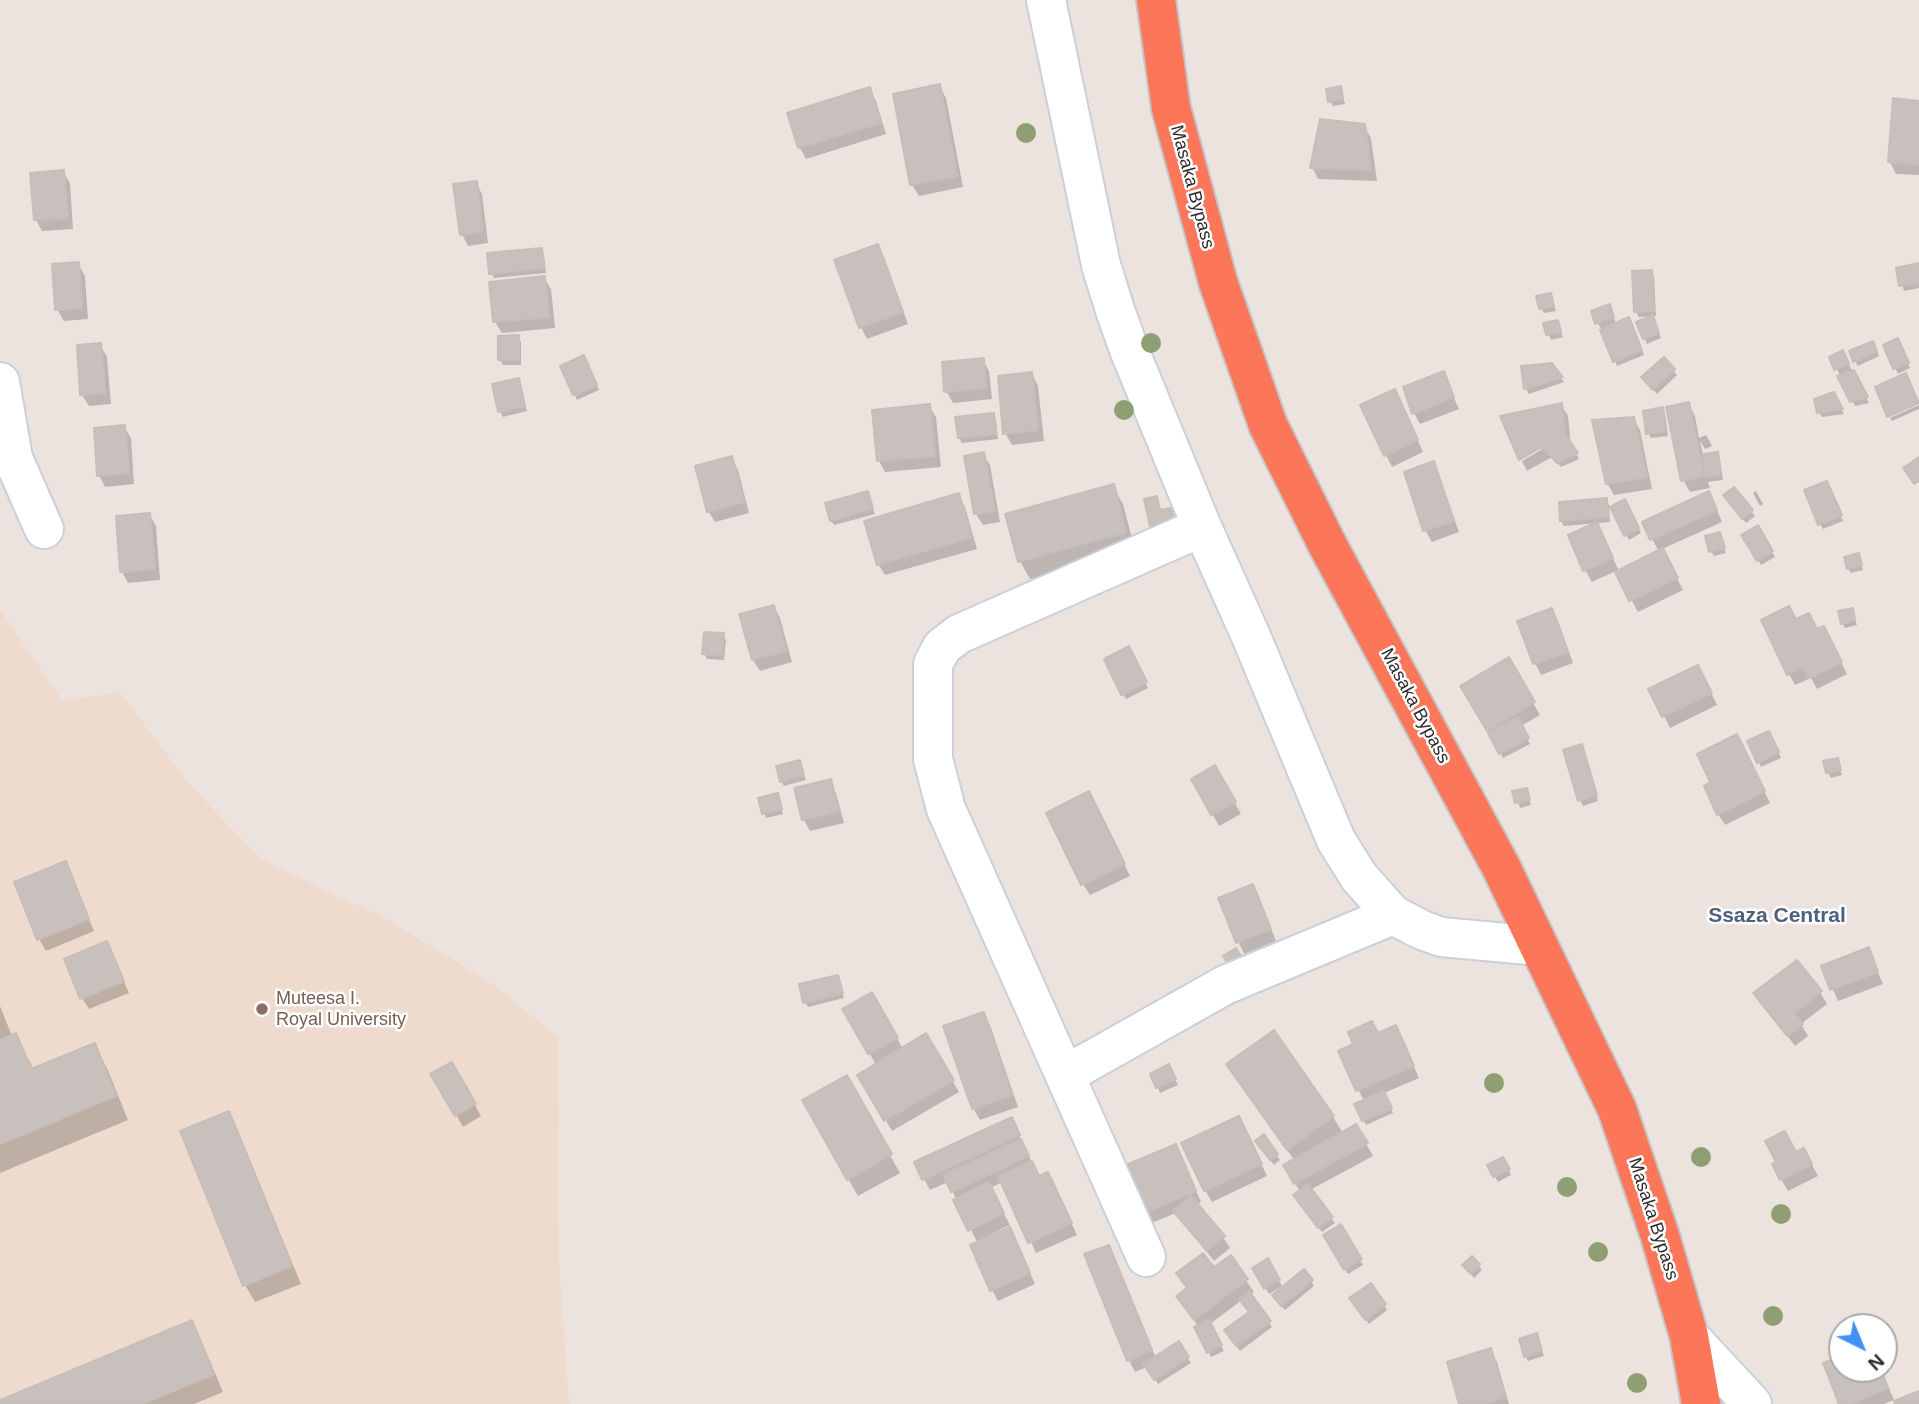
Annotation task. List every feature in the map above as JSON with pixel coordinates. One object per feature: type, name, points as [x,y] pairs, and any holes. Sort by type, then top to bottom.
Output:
[{"type":"highway","name":"Masaka Bypass","points":[[1156,0],[1171,108],[1218,282],[1268,425],[1328,547],[1501,867],[1617,1109],[1660,1236],[1689,1336],[1701,1404]]},
{"type":"street","points":[[1046,0],[1101,265],[1130,352],[1336,840],[1359,877],[1393,915],[1441,937],[1539,946]]},
{"type":"street","points":[[0,382],[13,458],[44,529]]},
{"type":"street","points":[[1146,1257],[946,809],[933,759],[933,664],[942,647],[959,634],[1202,527]]},
{"type":"street","points":[[1065,1075],[1225,985],[1393,915]]},
{"type":"street","points":[[1689,1336],[1752,1404]]},
{"type":"shaded area","name":"Muteesa I. Royal University","points":[[0,610],[63,701],[120,692],[189,784],[261,859],[386,919],[490,982],[558,1037],[559,1262],[569,1404],[0,1404]]},
{"type":"building","points":[[940,84],[957,176],[910,185],[893,94]]},
{"type":"building","points":[[1341,86],[1343,99],[1328,102],[1326,89]]},
{"type":"building","points":[[870,87],[881,123],[798,148],[787,113]]},
{"type":"building","points":[[1893,98],[1919,101],[1919,165],[1888,162]]},
{"type":"building","points":[[1320,119],[1365,124],[1371,170],[1310,168]]},
{"type":"building","points":[[64,170],[68,218],[34,220],[30,173]]},
{"type":"building","points":[[477,181],[483,232],[460,235],[453,184]]},
{"type":"building","points":[[878,244],[903,312],[859,328],[834,260]]},
{"type":"building","points":[[542,248],[544,268],[489,274],[487,253]]},
{"type":"building","points":[[79,262],[82,308],[55,310],[52,264]]},
{"type":"building","points":[[1919,263],[1919,283],[1899,286],[1896,268]]},
{"type":"building","points":[[1652,270],[1654,311],[1634,312],[1632,271]]},
{"type":"building","points":[[545,276],[549,317],[493,322],[489,282]]},
{"type":"building","points":[[1551,293],[1554,306],[1539,309],[1536,296]]},
{"type":"building","points":[[1610,304],[1614,317],[1595,324],[1591,311]]},
{"type":"building","points":[[1653,315],[1659,333],[1643,339],[1636,322]]},
{"type":"building","points":[[1629,317],[1642,350],[1613,362],[1600,330]]},
{"type":"building","points":[[1558,320],[1561,332],[1546,335],[1543,323]]},
{"type":"building","points":[[519,335],[519,360],[498,360],[498,336]]},
{"type":"building","points":[[1898,338],[1909,363],[1893,369],[1883,345]]},
{"type":"building","points":[[1873,341],[1877,351],[1853,362],[1849,351]]},
{"type":"building","points":[[101,343],[105,393],[80,395],[77,345]]},
{"type":"building","points":[[1843,350],[1849,364],[1834,370],[1829,357]]},
{"type":"building","points":[[584,355],[597,385],[573,395],[560,366]]},
{"type":"building","points":[[1664,357],[1675,369],[1653,390],[1641,377]]},
{"type":"building","points":[[984,358],[986,388],[944,392],[942,362]]},
{"type":"building","points":[[1552,363],[1563,377],[1524,389],[1521,366]]},
{"type":"building","points":[[1854,370],[1868,397],[1850,402],[1837,376]]},
{"type":"building","points":[[1444,371],[1454,397],[1412,414],[1403,387]]},
{"type":"building","points":[[1032,372],[1038,430],[1003,434],[998,376]]},
{"type":"building","points":[[1906,373],[1919,403],[1887,417],[1875,387]]},
{"type":"building","points":[[519,378],[525,406],[498,412],[492,384]]},
{"type":"building","points":[[1395,389],[1418,440],[1384,456],[1360,405]]},
{"type":"building","points":[[1834,392],[1843,409],[1817,413],[1814,399]]},
{"type":"building","points":[[1689,402],[1704,476],[1681,481],[1666,407]]},
{"type":"building","points":[[1562,403],[1565,434],[1519,460],[1500,416]]},
{"type":"building","points":[[930,404],[935,456],[877,461],[872,410]]},
{"type":"building","points":[[1663,407],[1666,431],[1646,434],[1643,411]]},
{"type":"building","points":[[994,413],[996,434],[958,438],[955,417]]},
{"type":"building","points":[[1634,417],[1647,477],[1606,484],[1592,420]]},
{"type":"building","points":[[125,425],[129,473],[97,476],[94,428]]},
{"type":"building","points":[[1565,434],[1578,453],[1557,463],[1542,447]]},
{"type":"building","points":[[984,452],[995,511],[974,514],[964,456]]},
{"type":"building","points":[[1718,452],[1721,475],[1706,477],[1703,454]]},
{"type":"building","points":[[732,456],[744,502],[707,512],[695,466]]},
{"type":"building","points":[[1919,457],[1919,481],[1914,484],[1903,468]]},
{"type":"building","points":[[1434,461],[1454,521],[1423,531],[1404,472]]},
{"type":"building","points":[[1827,481],[1842,515],[1818,525],[1804,490]]},
{"type":"building","points":[[1114,484],[1126,532],[1018,562],[1005,514]]},
{"type":"building","points":[[1734,487],[1753,510],[1742,519],[1723,495]]},
{"type":"building","points":[[868,491],[873,508],[830,521],[825,503]]},
{"type":"building","points":[[1709,491],[1717,510],[1650,540],[1642,522]]},
{"type":"building","points":[[959,493],[972,537],[877,565],[864,521]]},
{"type":"building","points":[[1157,496],[1160,510],[1171,508],[1175,521],[1150,526],[1144,499]]},
{"type":"building","points":[[1607,498],[1608,517],[1560,521],[1559,502]]},
{"type":"building","points":[[1625,499],[1639,528],[1624,536],[1610,507]]},
{"type":"building","points":[[150,513],[155,569],[120,572],[116,516]]},
{"type":"building","points":[[1597,522],[1613,558],[1583,571],[1568,535]]},
{"type":"building","points":[[1758,525],[1773,551],[1757,561],[1741,535]]},
{"type":"building","points":[[1720,532],[1725,548],[1709,552],[1705,536]]},
{"type":"building","points":[[1663,548],[1678,578],[1629,601],[1615,572]]},
{"type":"building","points":[[1859,553],[1862,565],[1847,569],[1844,557]]},
{"type":"building","points":[[774,605],[786,651],[752,660],[739,614]]},
{"type":"building","points":[[1789,606],[1796,619],[1809,613],[1817,629],[1824,626],[1842,662],[1809,678],[1803,667],[1787,675],[1761,620]]},
{"type":"building","points":[[1552,608],[1568,652],[1533,664],[1517,621]]},
{"type":"building","points":[[1853,608],[1855,620],[1841,624],[1838,611]]},
{"type":"building","points":[[704,632],[724,633],[722,655],[702,654]]},
{"type":"building","points":[[1129,646],[1147,682],[1121,695],[1104,659]]},
{"type":"building","points":[[1509,657],[1535,702],[1487,731],[1460,686]]},
{"type":"building","points":[[1698,665],[1712,693],[1662,717],[1648,689]]},
{"type":"building","points":[[1518,717],[1529,738],[1499,754],[1488,733]]},
{"type":"building","points":[[1769,731],[1779,752],[1757,763],[1747,741]]},
{"type":"building","points":[[1737,734],[1765,791],[1717,815],[1704,786],[1710,782],[1697,754]]},
{"type":"building","points":[[1582,744],[1597,795],[1578,801],[1563,750]]},
{"type":"building","points":[[1838,758],[1841,770],[1826,773],[1823,761]]},
{"type":"building","points":[[800,760],[804,775],[780,782],[776,766]]},
{"type":"building","points":[[1215,765],[1236,802],[1211,815],[1191,779]]},
{"type":"building","points":[[831,779],[839,811],[802,820],[794,788]]},
{"type":"building","points":[[1527,788],[1530,800],[1515,803],[1512,791]]},
{"type":"building","points":[[1089,791],[1125,864],[1081,885],[1046,813]]},
{"type":"building","points":[[778,793],[782,809],[762,814],[758,798]]},
{"type":"building","points":[[66,861],[89,919],[37,940],[14,882]]},
{"type":"building","points":[[1253,884],[1271,929],[1236,943],[1218,898]]},
{"type":"building","points":[[107,941],[124,981],[80,999],[64,959]]},
{"type":"building","points":[[1869,947],[1878,972],[1830,990],[1821,966]]},
{"type":"building","points":[[1236,948],[1250,970],[1237,979],[1223,956]]},
{"type":"building","points":[[1797,960],[1822,991],[1794,1013],[1803,1024],[1787,1036],[1753,993]]},
{"type":"building","points":[[838,975],[843,993],[803,1003],[799,984]]},
{"type":"building","points":[[872,992],[898,1038],[868,1054],[842,1009]]},
{"type":"building","points":[[984,1012],[1012,1095],[972,1109],[943,1026]]},
{"type":"building","points":[[1372,1021],[1378,1033],[1396,1025],[1414,1066],[1356,1091],[1338,1051],[1353,1044],[1348,1032]]},
{"type":"building","points":[[1274,1030],[1334,1116],[1287,1150],[1226,1064]]},
{"type":"building","points":[[16,1033],[31,1069],[95,1043],[116,1096],[0,1144],[0,1040]]},
{"type":"building","points":[[926,1033],[954,1080],[884,1121],[857,1075]]},
{"type":"building","points":[[452,1062],[476,1104],[455,1116],[430,1074]]},
{"type":"building","points":[[1169,1064],[1176,1079],[1156,1088],[1150,1074]]},
{"type":"building","points":[[847,1075],[892,1154],[847,1180],[802,1100]]},
{"type":"building","points":[[1384,1091],[1392,1108],[1362,1121],[1354,1104]]},
{"type":"building","points":[[229,1111],[292,1266],[243,1286],[180,1131]]},
{"type":"building","points":[[1239,1116],[1262,1164],[1204,1191],[1181,1143]]},
{"type":"building","points":[[1012,1117],[1020,1135],[922,1180],[914,1162]]},
{"type":"building","points":[[1356,1124],[1368,1143],[1294,1184],[1283,1165]]},
{"type":"building","points":[[1785,1131],[1796,1152],[1804,1148],[1812,1164],[1780,1180],[1772,1164],[1776,1162],[1765,1141]]},
{"type":"building","points":[[1264,1134],[1278,1154],[1270,1160],[1255,1141]]},
{"type":"building","points":[[1021,1139],[1029,1156],[951,1192],[943,1175]]},
{"type":"building","points":[[1176,1144],[1196,1191],[1139,1215],[1119,1168]]},
{"type":"building","points":[[1503,1157],[1510,1169],[1493,1177],[1487,1165]]},
{"type":"building","points":[[1032,1161],[1039,1176],[1048,1172],[1072,1223],[1028,1243],[998,1176]]},
{"type":"building","points":[[989,1182],[1004,1213],[968,1231],[953,1200]]},
{"type":"building","points":[[1308,1184],[1333,1217],[1318,1228],[1293,1195]]},
{"type":"building","points":[[1191,1196],[1225,1236],[1207,1251],[1173,1211]]},
{"type":"building","points":[[1341,1224],[1362,1259],[1344,1270],[1323,1235]]},
{"type":"building","points":[[1010,1227],[1030,1273],[990,1291],[970,1245]]},
{"type":"building","points":[[1109,1245],[1152,1350],[1127,1361],[1084,1254]]},
{"type":"building","points":[[1203,1253],[1214,1267],[1231,1255],[1248,1279],[1194,1320],[1176,1296],[1187,1288],[1176,1273]]},
{"type":"building","points":[[1472,1256],[1480,1264],[1471,1274],[1462,1265]]},
{"type":"building","points":[[1268,1258],[1280,1280],[1264,1289],[1252,1268]]},
{"type":"building","points":[[1304,1269],[1313,1280],[1281,1306],[1272,1295]]},
{"type":"building","points":[[1371,1283],[1386,1304],[1365,1320],[1349,1298]]},
{"type":"building","points":[[1249,1291],[1271,1321],[1236,1346],[1224,1330],[1249,1312],[1239,1299]]},
{"type":"building","points":[[1209,1319],[1222,1345],[1207,1353],[1194,1327]]},
{"type":"building","points":[[192,1320],[214,1374],[142,1404],[0,1404],[0,1400]]},
{"type":"building","points":[[1537,1333],[1542,1351],[1524,1357],[1519,1339]]},
{"type":"building","points":[[1179,1341],[1189,1357],[1154,1380],[1143,1364]]},
{"type":"building","points":[[1491,1348],[1505,1397],[1484,1404],[1459,1404],[1447,1362]]},
{"type":"building","points":[[1828,1361],[1828,1376],[1823,1363]]},
{"type":"building","points":[[1831,1383],[1886,1383],[1888,1388],[1850,1404],[1839,1404]]},
{"type":"building","points":[[1919,1391],[1919,1404],[1895,1404],[1894,1401]]},
{"type":"place","name":"Muteesa I. Royal University","points":[[262,1009]]},
{"type":"district","name":"Ssaza Central","points":[[1777,916]]}]
